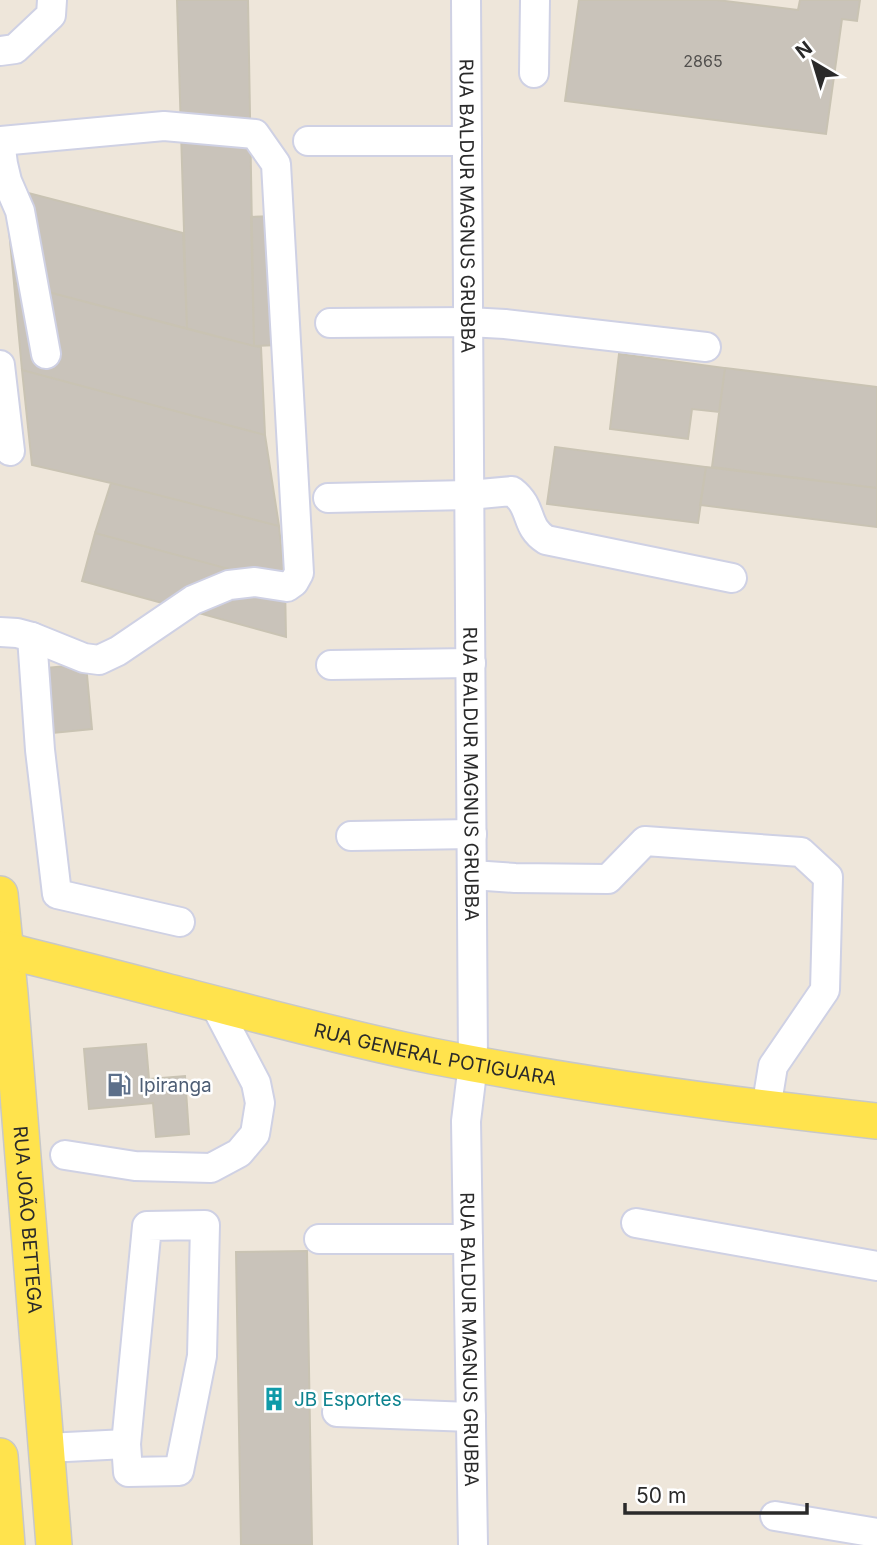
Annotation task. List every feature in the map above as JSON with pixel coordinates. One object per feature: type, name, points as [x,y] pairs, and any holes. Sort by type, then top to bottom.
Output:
[{"type":"main road","name":"RUA JOÃO BETTEGA","points":[[0,894],[54,1545]]},
{"type":"main road","name":"RUA GENERAL POTIGUARA","points":[[3,949],[387,1046],[473,1064],[766,1109],[877,1121]]},
{"type":"main road","points":[[0,1456],[7,1545]]},
{"type":"street","points":[[0,51],[15,48],[51,15],[52,0]]},
{"type":"street","name":"RUA BALDUR MAGNUS GRUBBA","points":[[466,0],[473,1064],[466,1121],[473,1545]]},
{"type":"street","points":[[534,73],[535,0]]},
{"type":"street","points":[[0,632],[18,633],[84,658],[99,660],[193,600],[229,585],[255,582],[288,587],[299,573],[276,164],[256,134],[164,127],[0,141],[7,181],[20,211],[46,354]]},
{"type":"street","points":[[308,141],[467,141]]},
{"type":"street","points":[[330,323],[468,322],[519,325],[706,347]]},
{"type":"street","points":[[0,365],[10,451]]},
{"type":"street","points":[[328,498],[469,495],[512,491],[527,507],[531,525],[538,535],[547,540],[732,578]]},
{"type":"street","points":[[32,637],[40,750],[57,894],[180,922]]},
{"type":"street","points":[[331,665],[471,663]]},
{"type":"street","points":[[351,836],[472,834]]},
{"type":"street","points":[[472,875],[608,878],[645,841],[801,852],[828,877],[825,990],[773,1066],[766,1109]]},
{"type":"street","points":[[65,1155],[135,1166],[211,1168],[239,1153],[255,1134],[260,1103],[256,1083],[214,1003]]},
{"type":"street","points":[[636,1223],[877,1266]]},
{"type":"street","points":[[205,1225],[202,1356],[179,1471],[128,1472],[126,1444],[147,1226],[205,1225]]},
{"type":"street","points":[[319,1239],[468,1238]]},
{"type":"street","points":[[337,1412],[471,1417]]},
{"type":"street","points":[[47,1448],[126,1444]]},
{"type":"street","points":[[775,1516],[877,1533]]},
{"type":"building","points":[[177,0],[248,0],[254,346],[187,329]]},
{"type":"building","points":[[579,0],[717,0],[798,10],[800,0],[860,0],[857,21],[842,19],[826,134],[565,101]]},
{"type":"building","points":[[5,187],[183,233],[187,329],[14,283]]},
{"type":"building","points":[[274,216],[278,345],[254,346],[251,217]]},
{"type":"building","points":[[14,283],[261,347],[265,435],[22,370]]},
{"type":"building","points":[[619,354],[725,368],[719,412],[692,409],[688,439],[610,429]]},
{"type":"building","points":[[725,368],[877,387],[877,488],[712,467]]},
{"type":"building","points":[[22,370],[265,435],[279,526],[32,465]]},
{"type":"building","points":[[555,447],[706,467],[698,523],[547,504]]},
{"type":"building","points":[[706,467],[877,488],[877,527],[700,505]]},
{"type":"building","points":[[111,483],[279,526],[285,584],[95,533]]},
{"type":"building","points":[[95,533],[285,584],[286,637],[82,581]]},
{"type":"building","points":[[86,664],[92,729],[53,733],[47,668]]},
{"type":"building","points":[[146,1044],[149,1079],[185,1076],[189,1134],[156,1137],[153,1103],[89,1109],[84,1049]]},
{"type":"building","name":"JB Esportes","points":[[307,1251],[312,1545],[241,1545],[236,1252]]},
{"type":"place","name":"Ipiranga","points":[[119,1085]]},
{"type":"place","name":"JB Esportes","points":[[274,1399]]}]
